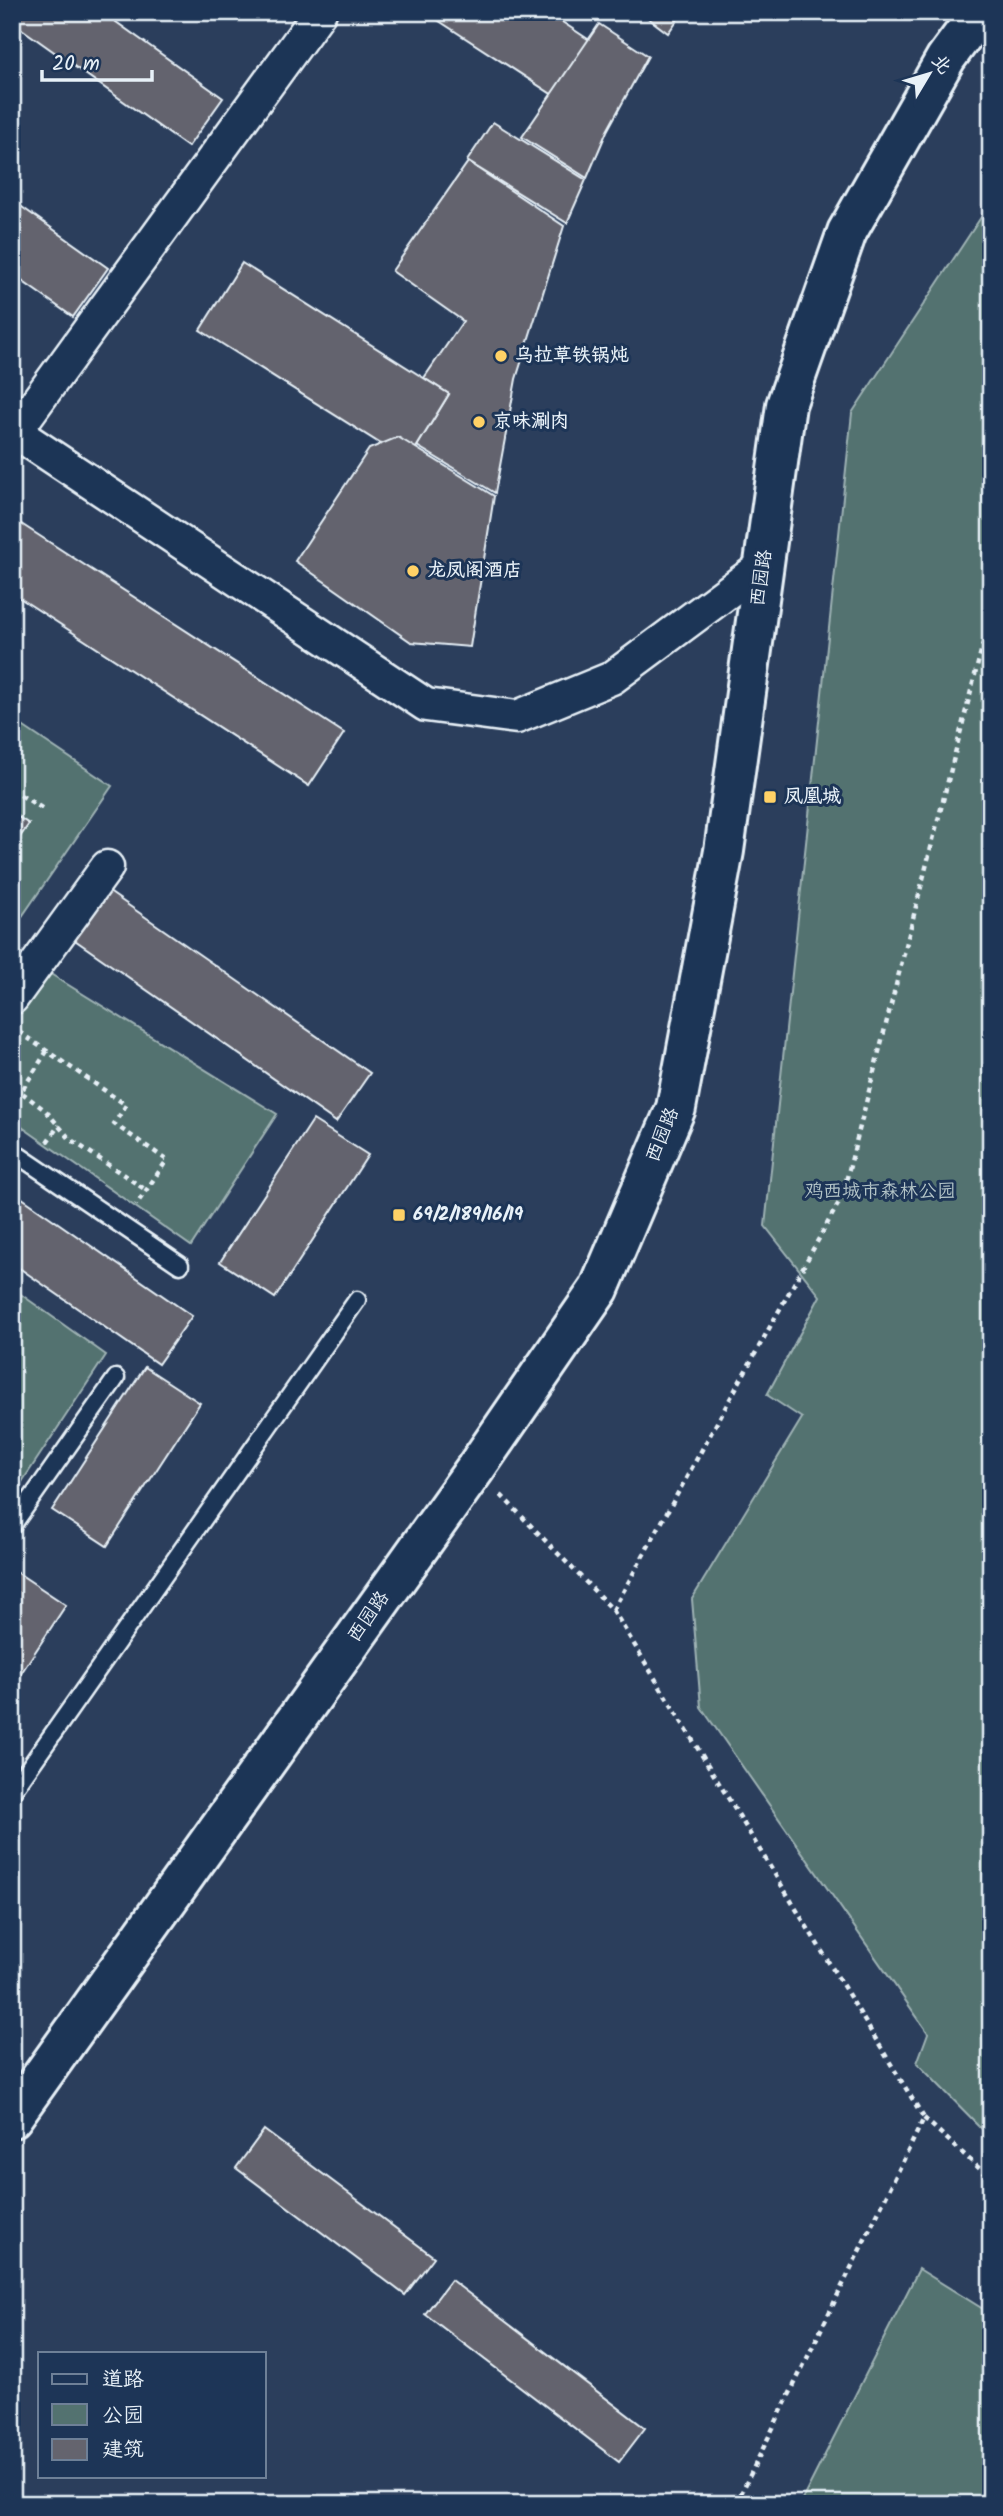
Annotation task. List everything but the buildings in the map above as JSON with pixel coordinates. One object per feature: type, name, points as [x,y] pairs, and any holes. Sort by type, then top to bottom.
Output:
[{"type":"main road","name":"西园路","points":[[12,2118],[475,1469],[599,1289],[676,1108],[724,851],[786,405],[847,232],[946,58],[980,12]]},
{"type":"street","points":[[320,12],[14,434],[426,705],[517,717],[600,683],[612,678],[764,565]]},
{"type":"street","points":[[12,998],[107,867]]},
{"type":"lane","points":[[12,1151],[180,1265]]},
{"type":"lane","points":[[12,1792],[357,1300]]},
{"type":"lane","points":[[12,1526],[116,1378]]},
{"type":"path","points":[[614,1610],[842,1197],[991,612]]},
{"type":"path","points":[[12,790],[45,810]]},
{"type":"path","points":[[12,1027],[126,1105],[114,1124],[167,1160],[122,1225]]},
{"type":"path","points":[[47,1051],[21,1091],[46,1111],[70,1139],[146,1190]]},
{"type":"path","points":[[475,1469],[614,1610],[924,2118],[991,2179]]},
{"type":"path","points":[[736,2504],[924,2118]]},
{"type":"green space","name":"鸡西城市森林公园","points":[[991,202],[991,2138],[917,2063],[928,2033],[701,1707],[692,1599],[802,1418],[767,1395],[820,1296],[765,1226],[852,413]]},
{"type":"green space","points":[[12,719],[112,786],[12,931],[12,848],[29,824],[12,813]]},
{"type":"green space","points":[[36,965],[277,1114],[191,1246],[12,1120],[12,998]]},
{"type":"green space","points":[[12,1288],[106,1355],[12,1497]]},
{"type":"green space","points":[[919,2269],[991,2314],[991,2504],[800,2504]]},
{"type":"place","name":"乌拉草铁锅炖","points":[[501,356]]},
{"type":"place","name":"京味涮肉","points":[[479,422]]},
{"type":"place","name":"龙凤阁酒店","points":[[413,571]]},
{"type":"place","name":"凤凰城","points":[[770,797]]},
{"type":"place","name":"69/2/189/16/19","points":[[399,1215]]}]
